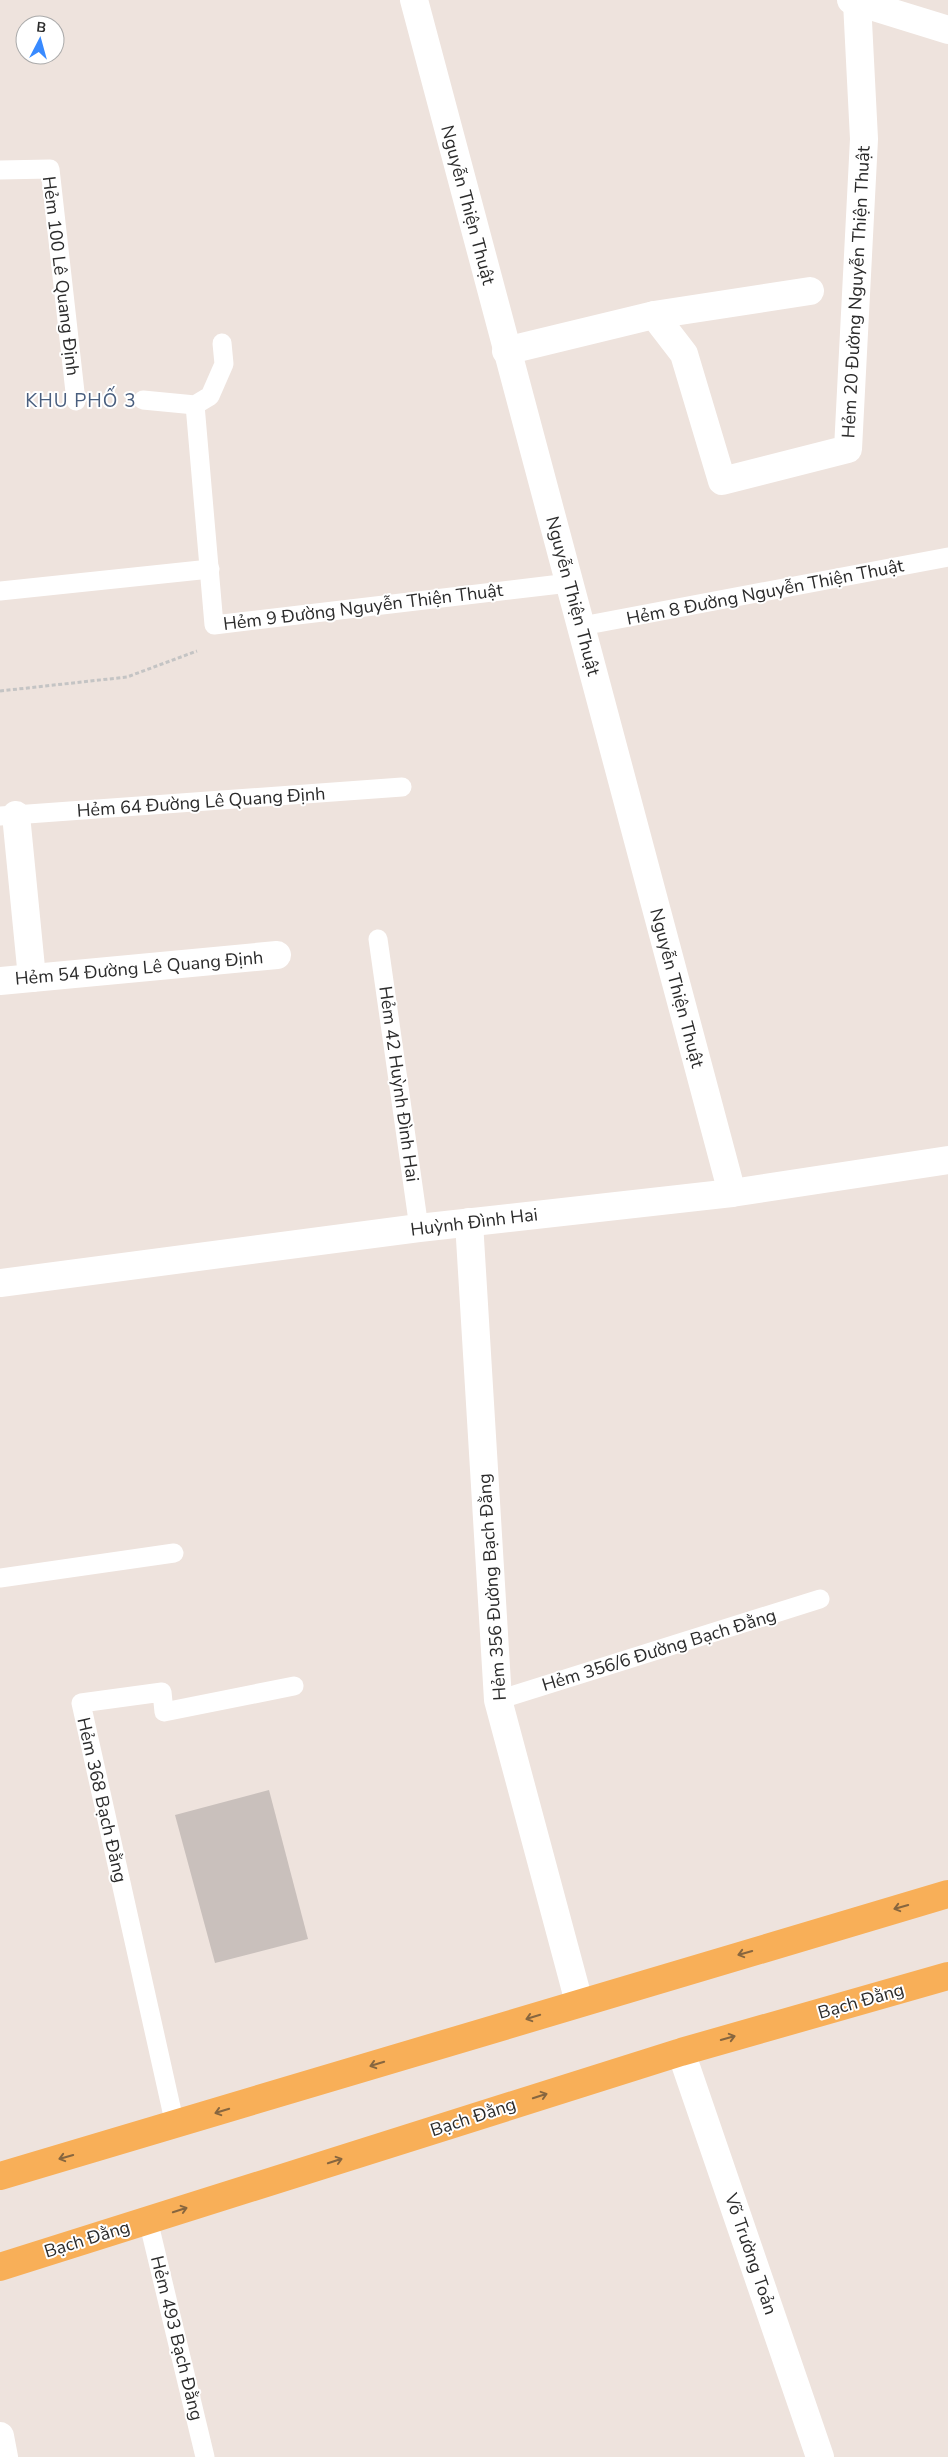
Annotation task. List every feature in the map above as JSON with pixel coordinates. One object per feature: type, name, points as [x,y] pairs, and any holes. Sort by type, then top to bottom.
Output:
[{"type":"main road","points":[[0,2176],[175,2125],[579,2002],[948,1894]]},
{"type":"main road","name":"Bạch Đằng","points":[[0,2266],[681,2052],[948,1976]]},
{"type":"street","name":"Nguyễn Thiện Thuật","points":[[414,0],[506,351],[568,583],[582,626],[732,1193]]},
{"type":"street","name":"Hẻm 20 Đường Nguyễn Thiện Thuật","points":[[654,315],[684,354],[722,482],[848,449],[864,139],[854,1],[948,30]]},
{"type":"street","points":[[506,351],[654,315],[810,291]]},
{"type":"street","points":[[8,816],[32,978]]},
{"type":"street","name":"Hẻm 54 Đường Lê Quang Định","points":[[0,981],[277,955]]},
{"type":"street","name":"Huỳnh Đình Hai","points":[[0,1282],[419,1228],[732,1193],[948,1160]]},
{"type":"street","name":"Hẻm 356 Đường Bạch Đằng","points":[[469,1222],[498,1700],[579,2002]]},
{"type":"street","name":"Võ Trường Toản","points":[[681,2052],[820,2457]]},
{"type":"street","points":[[0,2436],[4,2457]]},
{"type":"lane","name":"Hẻm 100 Lê Quang Định","points":[[0,170],[50,169],[76,401]]},
{"type":"lane","points":[[143,400],[195,405],[210,396],[224,364],[222,343]]},
{"type":"lane","points":[[0,591],[210,569],[195,405]]},
{"type":"lane","name":"Hẻm 8 Đường Nguyễn Thiện Thuật","points":[[582,626],[948,557]]},
{"type":"lane","name":"Hẻm 9 Đường Nguyễn Thiện Thuật","points":[[210,569],[214,625],[568,583]]},
{"type":"lane","name":"Hẻm 64 Đường Lê Quang Định","points":[[8,816],[402,787]]},
{"type":"lane","name":"Hẻm 42 Huỳnh Đình Hai","points":[[378,939],[419,1228]]},
{"type":"lane","points":[[0,1578],[174,1553]]},
{"type":"lane","name":"Hẻm 356/6 Đường Bạch Đằng","points":[[498,1700],[820,1599]]},
{"type":"lane","name":"Hẻm 368 Bạch Đằng","points":[[175,2125],[81,1703],[162,1692],[164,1712],[294,1686]]},
{"type":"lane","name":"Hẻm 493 Bạch Đằng","points":[[148,2220],[205,2457]]},
{"type":"path","points":[[0,691],[127,677],[198,651]]},
{"type":"building","points":[[269,1790],[308,1939],[215,1963],[175,1815]]},
{"type":"district","name":"KHU PHỐ 3","points":[[81,401]]}]
